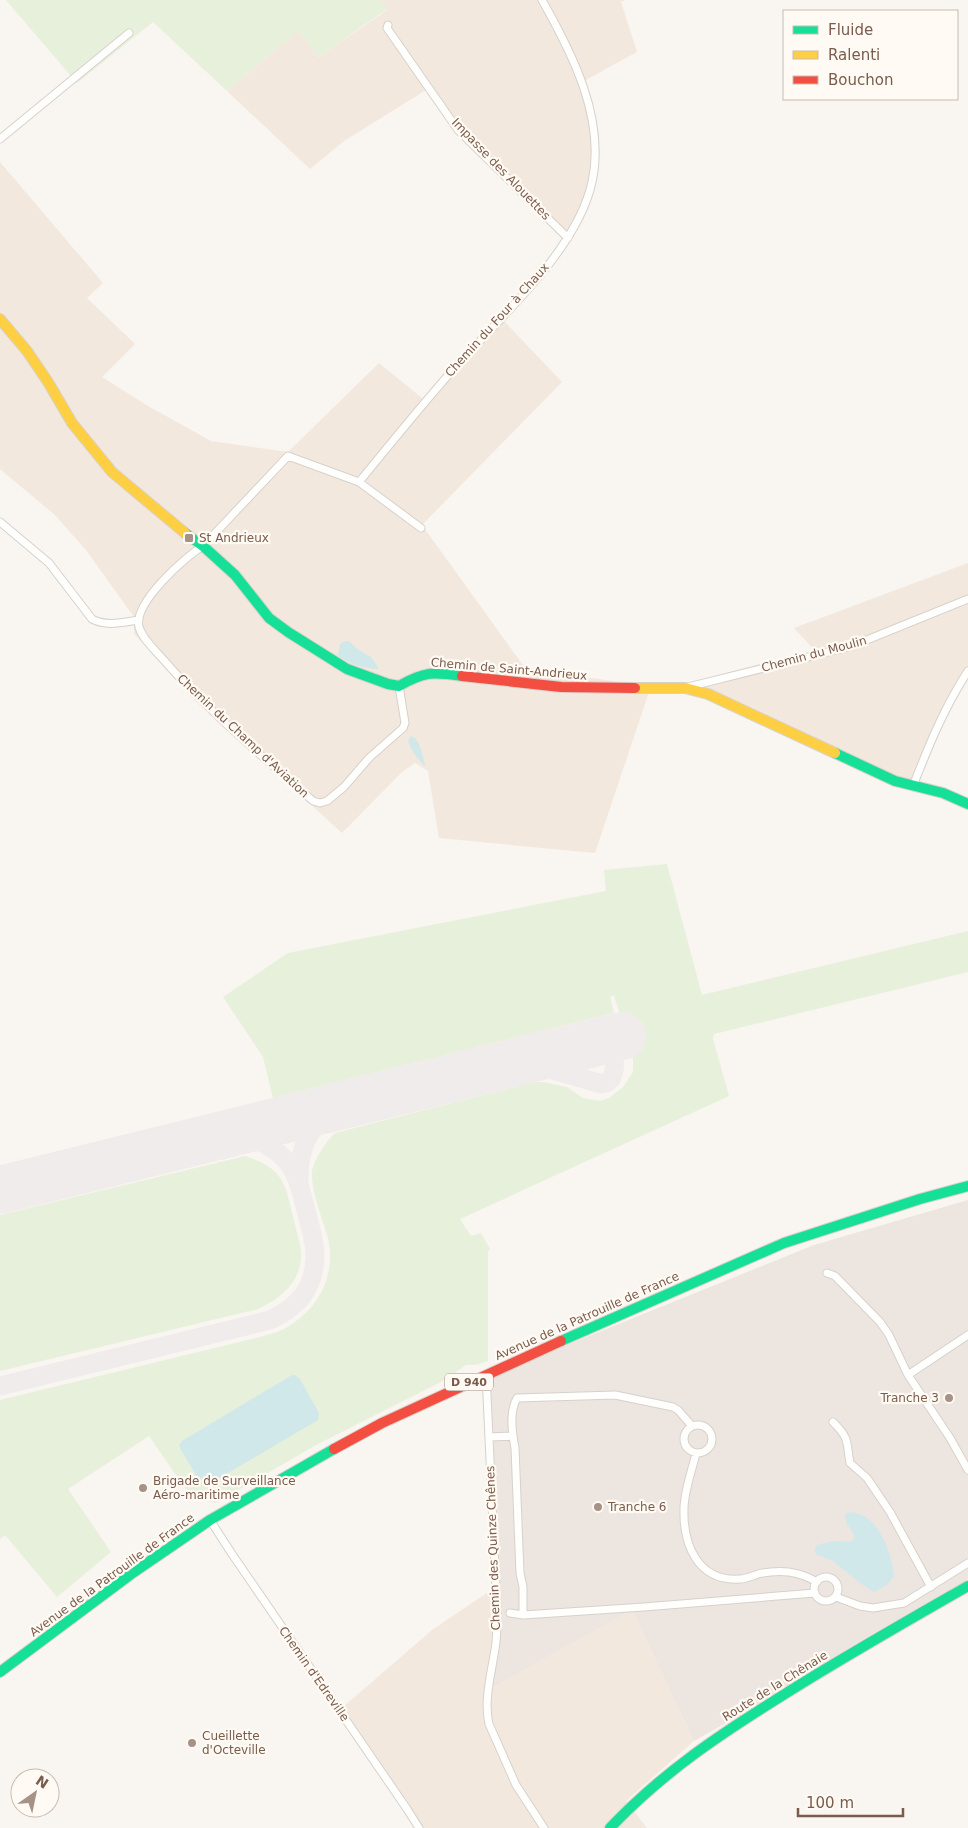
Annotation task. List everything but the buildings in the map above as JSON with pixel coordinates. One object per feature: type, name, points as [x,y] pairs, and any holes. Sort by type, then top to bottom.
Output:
[{"type":"street","name":"Chemin du Four à Chaux","points":[[359,482],[453,370],[525,292],[568,238],[583,209],[592,182],[595,141],[592,121],[581,80],[561,33],[542,0]]},
{"type":"street","name":"Impasse des Alouettes","points":[[388,24],[387,28],[458,130],[568,238]]},
{"type":"street","points":[[0,139],[129,33]]},
{"type":"street","points":[[0,320],[27,351],[72,423],[112,472],[168,520],[203,546],[235,575],[269,618],[288,632],[347,668],[388,684],[399,686]]},
{"type":"street","points":[[0,522],[49,563],[92,619],[100,623],[138,620],[150,597],[168,575],[191,553],[203,546],[288,456],[359,482],[421,528]]},
{"type":"street","name":"Chemin du Moulin","points":[[685,688],[852,646],[968,599]]},
{"type":"street","name":"Chemin du Champ d'Aviation","points":[[138,620],[144,638],[221,720],[313,801],[320,804],[327,801],[344,787],[369,758],[403,728],[405,723],[399,686]]},
{"type":"street","points":[[913,786],[938,724],[952,696],[968,671]]},
{"type":"street","name":"Chemin de Saint-Andrieux","points":[[399,686],[414,677],[431,672],[561,688],[685,688],[708,694],[895,781],[943,793],[968,804]]},
{"type":"street","name":"Avenue de la Patrouille de France","points":[[0,1672],[134,1572],[210,1520],[300,1466],[373,1427],[486,1374],[784,1243],[920,1199],[968,1186]]},
{"type":"street","points":[[827,1273],[835,1276],[880,1322],[889,1336],[908,1376],[950,1438],[968,1470]]},
{"type":"street","points":[[908,1376],[968,1335]]},
{"type":"street","name":"Chemin des Quinze Chênes","points":[[486,1374],[497,1610],[496,1639],[487,1716],[516,1785],[544,1828]]},
{"type":"street","points":[[523,1615],[512,1406],[517,1398],[615,1395],[673,1406],[692,1426]]},
{"type":"street","points":[[833,1422],[844,1432],[850,1463],[867,1478],[890,1512],[930,1587]]},
{"type":"street","points":[[700,1424],[709,1429],[712,1435],[712,1442],[710,1448],[705,1452],[696,1453],[689,1450],[684,1441],[684,1434],[692,1426],[700,1424]]},
{"type":"street","points":[[489,1437],[513,1436]]},
{"type":"street","points":[[696,1453],[684,1507],[686,1535],[689,1549],[695,1560],[711,1573],[730,1579],[744,1579],[776,1571],[790,1571],[817,1582]]},
{"type":"street","name":"Chemin d'Edreville","points":[[210,1520],[408,1809],[419,1828]]},
{"type":"street","points":[[836,1597],[860,1606],[873,1608],[904,1603],[968,1563]]},
{"type":"street","points":[[823,1578],[832,1579],[838,1587],[836,1597],[830,1601],[823,1601],[815,1593],[817,1582],[823,1578]]},
{"type":"street","name":"Route de la Chênaie","points":[[610,1828],[627,1810],[683,1761],[722,1733],[851,1654],[968,1586]]},
{"type":"street","points":[[510,1613],[523,1615],[644,1608],[815,1593]]},
{"type":"shaded area","points":[[380,0],[625,0],[621,2],[637,52],[584,81],[592,103],[598,135],[597,172],[585,213],[569,242],[454,130],[426,90],[344,141],[310,169],[227,91],[298,31],[319,57],[387,10]]},
{"type":"shaded area","points":[[0,162],[103,283],[87,298],[135,344],[102,377],[148,406],[211,441],[288,452],[379,363],[423,399],[504,321],[562,382],[422,525],[525,668],[645,686],[649,692],[595,853],[439,838],[428,771],[415,763],[402,772],[342,833],[216,718],[134,634],[134,617],[86,550],[55,515],[0,469]]},
{"type":"shaded area","points":[[968,563],[968,675],[955,693],[925,768],[917,783],[913,786],[680,686],[818,654],[794,628]]},
{"type":"shaded area","points":[[968,1200],[968,1579],[855,1644],[694,1741],[632,1610],[492,1688],[500,1584],[490,1376],[814,1245]]},
{"type":"shaded area","points":[[500,1584],[492,1688],[632,1610],[694,1741],[626,1801],[647,1828],[414,1828],[342,1708],[432,1630]]},
{"type":"green space","points":[[6,0],[380,0],[387,9],[319,57],[298,31],[227,91],[153,22],[77,83]]},
{"type":"green space","points":[[667,864],[702,995],[968,931],[968,972],[714,1034],[713,1039],[729,1096],[460,1219],[471,1236],[481,1233],[490,1249],[488,1251],[488,1361],[476,1365],[466,1365],[441,1382],[316,1445],[216,1503],[192,1498],[149,1436],[68,1489],[111,1552],[57,1597],[5,1535],[0,1539],[0,1400],[264,1336],[286,1328],[303,1316],[319,1296],[328,1273],[330,1248],[315,1196],[312,1172],[321,1151],[335,1133],[534,1082],[567,1087],[583,1098],[600,1101],[609,1098],[623,1087],[633,1072],[633,1058],[614,995],[610,997],[614,1013],[273,1098],[263,1057],[223,997],[288,953],[606,891],[604,870]]},
{"type":"green space","points":[[245,1156],[268,1166],[276,1173],[288,1197],[300,1244],[301,1261],[295,1279],[283,1293],[258,1309],[0,1371],[0,1215]]},
{"type":"water","points":[[349,641],[357,649],[371,657],[379,669],[358,666],[338,656],[340,644]]},
{"type":"water","points":[[411,736],[419,744],[426,767],[411,749],[408,741]]},
{"type":"water","points":[[292,1375],[300,1379],[319,1413],[318,1420],[211,1483],[202,1485],[180,1448],[179,1445],[182,1441]]},
{"type":"water","points":[[850,1512],[860,1514],[869,1519],[882,1536],[890,1556],[894,1576],[887,1585],[874,1592],[833,1561],[816,1554],[814,1550],[817,1545],[833,1541],[850,1542],[855,1538],[845,1518],[846,1514]]},
{"type":"taxiway","points":[[514,1063],[529,1063],[602,1084],[608,1082],[614,1072],[614,1059],[610,1047],[598,1042]]},
{"type":"taxiway","points":[[299,1181],[301,1156],[309,1136],[322,1119],[343,1105]]},
{"type":"taxiway","points":[[0,1386],[270,1320],[297,1302],[303,1295],[312,1277],[315,1255],[312,1232],[295,1175],[283,1157],[270,1147],[248,1138],[224,1134]]},
{"type":"runway","points":[[0,1190],[622,1036]]},
{"type":"traffic: fast","points":[[185,533],[203,546],[235,575],[269,618],[347,669],[388,684],[399,686],[429,674],[462,676]]},
{"type":"traffic: fast","points":[[835,753],[895,781],[943,793],[968,804]]},
{"type":"traffic: fast","points":[[561,1341],[784,1243],[920,1199],[968,1186]]},
{"type":"traffic: fast","points":[[0,1672],[134,1572],[210,1520],[334,1449]]},
{"type":"traffic: fast","points":[[610,1828],[651,1788],[717,1738],[832,1665],[968,1586]]},
{"type":"traffic: slow","points":[[0,319],[27,351],[72,423],[112,472],[185,533]]},
{"type":"traffic: slow","points":[[635,688],[685,688],[708,694],[835,753]]},
{"type":"traffic: jam","points":[[462,676],[561,687],[635,688]]},
{"type":"traffic: jam","points":[[334,1449],[382,1423],[561,1341]]},
{"type":"place","name":"St Andrieux","points":[[189,538]]},
{"type":"place","name":"Tranche 3","points":[[949,1398]]},
{"type":"place","name":"Brigade de Surveillance Aéro-maritime","points":[[143,1488]]},
{"type":"place","name":"Tranche 6","points":[[598,1507]]},
{"type":"place","name":"Cueillette d'Octeville","points":[[192,1743]]}]
